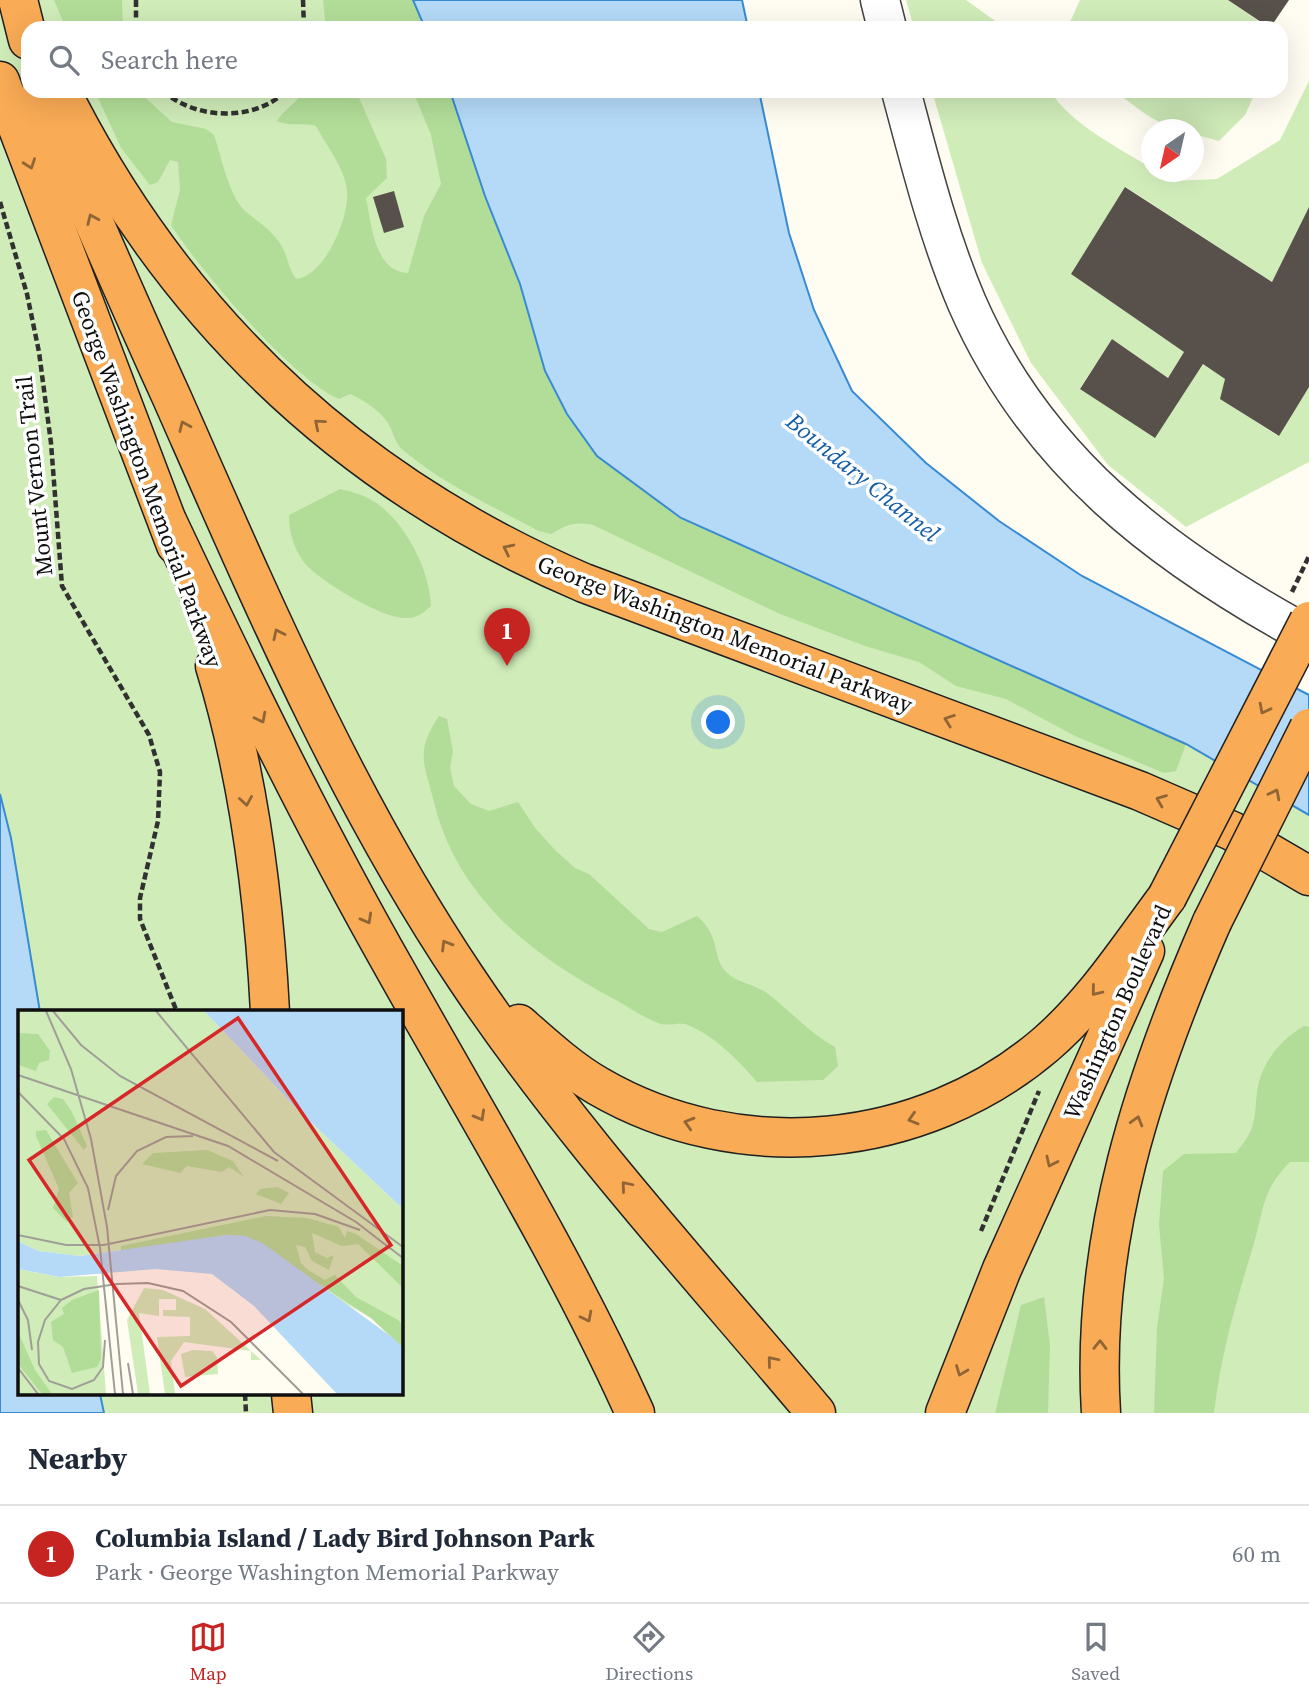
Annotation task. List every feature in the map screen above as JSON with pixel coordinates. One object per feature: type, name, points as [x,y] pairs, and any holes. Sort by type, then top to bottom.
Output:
[{"type":"highway","points":[[19,0],[28,21]]},
{"type":"highway","points":[[19,0],[24,21]]},
{"type":"highway","name":"George Washington Memorial Parkway","points":[[0,81],[168,523],[203,624],[234,734],[257,877],[270,1010]]},
{"type":"highway","points":[[43,98],[48,117],[83,199],[293,667],[413,894],[465,977],[564,1109],[816,1413]]},
{"type":"highway","name":"George Washington Memorial Parkway","points":[[64,98],[119,195],[176,276],[206,313],[238,349],[302,409],[374,467],[418,498],[499,544],[584,583],[1140,791],[1232,831],[1309,876]]},
{"type":"highway","points":[[168,523],[250,697],[324,839],[544,1233],[635,1413]]},
{"type":"highway","name":"Washington Boulevard","points":[[945,1413],[997,1281],[1124,1003],[1167,897],[1301,625]]},
{"type":"highway","points":[[1101,1413],[1101,1306],[1114,1212],[1151,1076],[1212,922],[1309,728]]},
{"type":"highway","points":[[465,977],[575,1071],[626,1100],[666,1116],[719,1131],[750,1136],[820,1138],[879,1128],[922,1116],[951,1105],[1007,1074],[1046,1044],[1080,1011],[1167,897]]},
{"type":"street","points":[[880,0],[885,21]]},
{"type":"street","points":[[903,98],[935,211],[968,305],[1004,374],[1046,433],[1096,489],[1154,540],[1213,580],[1301,625]]},
{"type":"path","points":[[136,0],[136,21]]},
{"type":"path","points":[[303,0],[304,21]]},
{"type":"path","points":[[176,98],[201,112],[211,112],[256,110],[279,98]]},
{"type":"path","name":"Mount Vernon Trail","points":[[0,202],[27,294],[39,352],[52,455],[62,586],[149,735],[160,772],[158,821],[140,898],[140,919],[176,1010]]},
{"type":"path","points":[[1301,625],[1309,556]]},
{"type":"green space","points":[[0,0],[413,0],[422,21],[21,21],[21,98],[452,98],[485,196],[520,284],[681,518],[1186,744],[1309,815],[1309,1413],[104,1413],[100,1396],[402,1396],[402,1010],[40,1010],[11,838],[0,794]]},
{"type":"green space","points":[[54,0],[122,0],[123,21],[63,21]]},
{"type":"green space","points":[[323,0],[413,0],[422,21],[325,21]]},
{"type":"green space","points":[[906,0],[966,0],[995,21],[912,21]]},
{"type":"green space","points":[[1080,0],[1228,0],[1259,21],[1070,21]]},
{"type":"green space","points":[[1309,81],[1309,207],[1272,282],[1126,187],[1071,274],[1184,352],[1168,378],[1112,339],[1080,388],[1155,437],[1203,364],[1225,379],[1221,399],[1278,436],[1309,387],[1309,462],[1186,527],[1108,465],[1031,363],[982,263],[934,98],[1055,98],[1083,125],[1141,162],[1141,182],[1204,182],[1204,180],[1217,179],[1280,140]]},
{"type":"green space","points":[[98,98],[146,98],[172,122],[206,129],[214,135],[226,175],[239,204],[277,239],[296,279],[317,268],[334,244],[344,215],[347,190],[339,166],[316,126],[277,121],[299,98],[359,98],[386,159],[387,178],[366,198],[376,245],[388,264],[408,273],[424,216],[441,184],[431,135],[416,98],[452,98],[485,196],[520,284],[597,456],[681,519],[1186,744],[1176,771],[1164,773],[1075,736],[1006,699],[956,686],[919,662],[865,646],[780,614],[593,525],[571,525],[551,534],[539,531],[469,494],[419,463],[401,448],[388,423],[366,402],[350,394],[339,399],[320,388],[273,347],[225,295],[171,225],[180,190],[178,162],[170,160],[158,182],[150,185],[121,148]]},
{"type":"green space","points":[[1124,98],[1253,98],[1245,115],[1219,141],[1204,137],[1204,119],[1154,119]]},
{"type":"green space","points":[[340,489],[376,503],[406,535],[421,563],[430,592],[431,606],[421,614],[411,618],[383,613],[336,588],[303,561],[292,539],[289,515]]},
{"type":"green space","points":[[439,716],[447,719],[453,752],[450,768],[454,786],[471,804],[489,811],[518,802],[536,829],[556,851],[575,868],[589,874],[649,929],[662,932],[697,916],[710,931],[719,960],[726,972],[763,991],[835,1047],[838,1066],[823,1080],[757,1082],[742,1065],[708,1036],[685,1024],[661,1024],[649,1019],[584,982],[528,944],[481,897],[446,839],[424,760],[426,740]]},
{"type":"green space","points":[[1304,1026],[1309,1027],[1309,1162],[1290,1162],[1273,1183],[1264,1203],[1229,1330],[1214,1413],[1154,1413],[1157,1328],[1164,1278],[1159,1225],[1163,1171],[1184,1154],[1236,1153],[1253,1124],[1258,1086],[1269,1059],[1288,1037]]},
{"type":"green space","points":[[1044,1297],[1050,1345],[1048,1413],[995,1413],[1021,1305]]},
{"type":"water","points":[[413,0],[742,0],[746,21],[422,21]]},
{"type":"water","name":"Boundary Channel","points":[[452,98],[760,98],[789,233],[814,310],[852,391],[926,463],[999,521],[1082,576],[1309,695],[1309,815],[1186,744],[681,518],[597,456],[567,414],[545,371],[520,284],[485,196]]},
{"type":"water","points":[[0,794],[11,838],[40,1010],[18,1010],[18,1396],[100,1396],[104,1413],[0,1413]]},
{"type":"building","points":[[1228,0],[1289,0],[1275,21],[1260,21]]},
{"type":"building","points":[[1125,187],[1272,282],[1309,207],[1309,387],[1279,436],[1220,399],[1225,379],[1203,364],[1155,438],[1080,389],[1112,339],[1168,378],[1184,352],[1071,274]]},
{"type":"building","points":[[394,191],[404,227],[384,233],[373,197]]},
{"type":"place","name":"Columbia Island / Lady Bird Johnson Park","points":[[507,666]]}]
